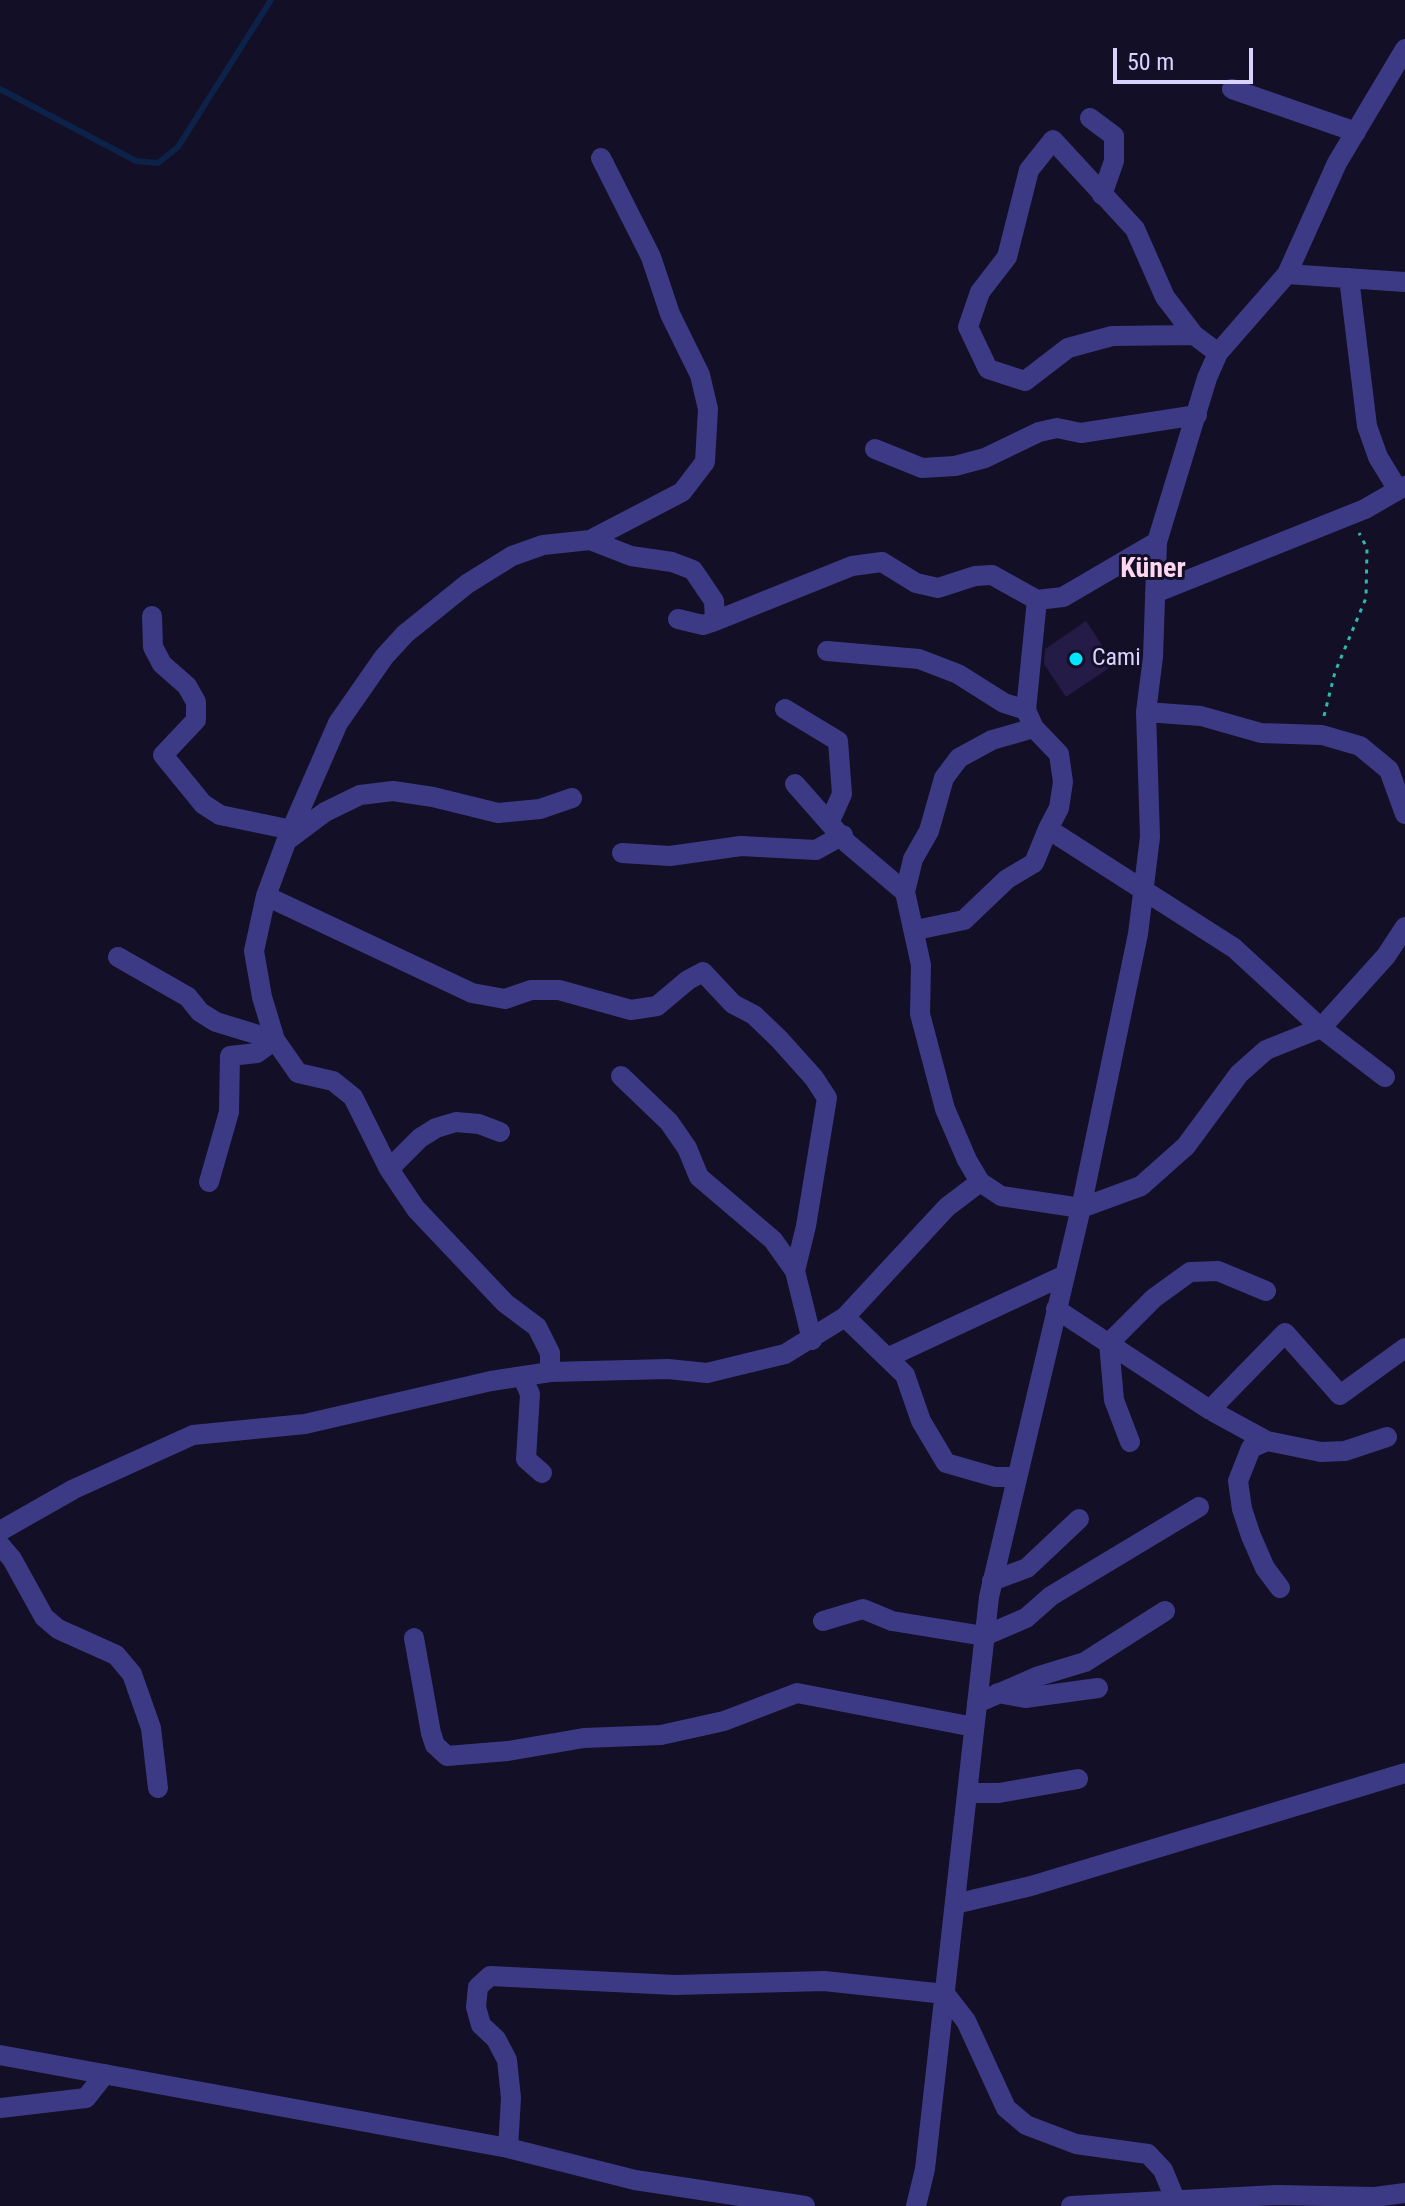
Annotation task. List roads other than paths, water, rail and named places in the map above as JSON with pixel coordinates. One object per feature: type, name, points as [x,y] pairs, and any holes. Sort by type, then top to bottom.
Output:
[{"type":"street","points":[[916,2206],[925,2169],[992,1581],[1081,1208],[1138,934],[1150,837],[1146,712],[1153,657],[1157,542],[1218,353],[1287,274],[1337,163],[1405,49]]},
{"type":"street","points":[[1232,89],[1356,132]]},
{"type":"street","points":[[1090,118],[1114,136],[1114,161],[1102,195]]},
{"type":"street","points":[[1194,335],[1112,336],[1068,348],[1025,381],[988,369],[968,327],[980,292],[1007,257],[1029,170],[1053,140],[1135,229],[1165,297],[1194,335],[1218,353]]},
{"type":"street","points":[[550,1372],[550,1353],[537,1327],[505,1303],[416,1209],[389,1169],[353,1097],[333,1081],[298,1073],[275,1040],[262,997],[254,951],[266,896],[338,723],[384,657],[405,634],[467,584],[512,556],[543,545],[590,540],[682,492],[705,462],[708,409],[700,375],[670,314],[651,257],[601,158]]},
{"type":"street","points":[[1287,274],[1405,282]]},
{"type":"street","points":[[1155,593],[1350,515],[1401,488],[1378,457],[1367,426],[1349,278]]},
{"type":"street","points":[[875,449],[922,468],[955,466],[985,458],[1039,432],[1057,428],[1081,433],[1197,415]]},
{"type":"street","points":[[590,540],[631,556],[672,562],[693,570],[714,601],[715,621]]},
{"type":"street","points":[[678,619],[703,625],[852,566],[882,562],[916,583],[938,588],[975,576],[992,575],[1037,600],[1063,597],[1157,542]]},
{"type":"street","points":[[1030,719],[1037,600]]},
{"type":"street","points":[[152,616],[153,647],[162,664],[187,686],[196,702],[196,720],[163,755],[203,804],[220,815],[289,836]]},
{"type":"street","points":[[827,651],[919,659],[958,674],[1030,719],[1059,754],[1063,782],[1059,808],[1034,863],[1007,879],[964,920],[916,930]]},
{"type":"street","points":[[622,853],[670,856],[741,846],[816,850],[836,828],[842,794],[838,741],[785,709]]},
{"type":"street","points":[[1146,712],[1201,716],[1261,733],[1322,735],[1360,746],[1397,766],[1405,814]]},
{"type":"street","points":[[1030,719],[959,758],[944,778],[929,831],[913,859],[905,892],[916,930],[921,965],[920,1014],[945,1109],[980,1182],[1001,1196],[1081,1208],[1141,1186],[1186,1146],[1239,1074],[1266,1050],[1321,1028],[1386,956],[1405,927]]},
{"type":"street","points":[[795,784],[836,828],[905,892]]},
{"type":"street","points":[[289,836],[325,812],[360,795],[393,791],[498,813],[540,809],[572,798]]},
{"type":"street","points":[[1048,829],[1234,948],[1321,1028],[1385,1077]]},
{"type":"street","points":[[266,896],[472,993],[505,999],[531,990],[559,990],[631,1010],[657,1006],[688,980],[703,972],[733,1004],[754,1015],[779,1039],[827,1098],[806,1226],[795,1271]]},
{"type":"street","points":[[118,957],[188,997],[200,1012],[216,1022],[275,1040]]},
{"type":"street","points":[[209,1182],[229,1112],[230,1056],[257,1053],[275,1040]]},
{"type":"street","points":[[621,1076],[669,1122],[687,1148],[699,1177],[773,1240],[795,1271],[812,1340]]},
{"type":"street","points":[[389,1169],[420,1138],[436,1128],[456,1122],[479,1124],[500,1132]]},
{"type":"street","points":[[0,1531],[74,1489],[193,1435],[305,1424],[550,1372],[668,1369],[707,1373],[785,1354],[845,1317],[947,1207],[980,1182]]},
{"type":"street","points":[[1109,1343],[1154,1298],[1190,1272],[1218,1271],[1266,1291]]},
{"type":"street","points":[[889,1357],[1065,1275]]},
{"type":"street","points":[[1056,1309],[1210,1410],[1267,1441],[1321,1452],[1345,1451],[1387,1437]]},
{"type":"street","points":[[845,1317],[905,1375],[921,1421],[946,1463],[995,1477],[1015,1477]]},
{"type":"street","points":[[1210,1410],[1285,1333],[1340,1395],[1405,1348]]},
{"type":"street","points":[[1109,1343],[1114,1400],[1130,1442]]},
{"type":"street","points":[[522,1376],[530,1394],[526,1459],[542,1473]]},
{"type":"street","points":[[1267,1441],[1251,1448],[1238,1481],[1251,1536],[1265,1568],[1280,1588]]},
{"type":"street","points":[[823,1621],[863,1609],[892,1621],[984,1636],[1026,1618],[1051,1596],[1199,1507]]},
{"type":"street","points":[[992,1581],[1027,1568],[1079,1519]]},
{"type":"street","points":[[0,1545],[12,1559],[44,1617],[58,1629],[116,1655],[132,1674],[151,1728],[158,1788]]},
{"type":"street","points":[[977,1703],[1085,1662],[1165,1611]]},
{"type":"street","points":[[414,1638],[431,1733],[435,1745],[447,1756],[508,1751],[584,1738],[661,1735],[724,1721],[797,1693],[974,1727]]},
{"type":"street","points":[[998,1693],[1025,1698],[1098,1688]]},
{"type":"street","points":[[955,1904],[1031,1886],[1405,1773]]},
{"type":"street","points":[[967,1793],[999,1793],[1078,1779]]},
{"type":"street","points":[[508,2148],[511,2098],[507,2060],[496,2039],[481,2025],[476,2007],[478,1987],[490,1976],[675,1985],[824,1981],[945,1994],[966,2021],[1006,2108],[1026,2125],[1076,2144],[1148,2154],[1163,2170],[1175,2199]]},
{"type":"street","points":[[0,2055],[508,2148],[635,2180],[805,2206]]},
{"type":"street","points":[[0,2108],[86,2098],[105,2074]]},
{"type":"street","points":[[1071,2206],[1175,2199],[1405,2193]]},
{"type":"waterway","points":[[0,89],[136,161],[158,163],[178,147],[271,0]]},
{"type":"place","name":"Cami","points":[[1076,659]]},
{"type":"district","name":"Küner","points":[[1153,570]]}]
